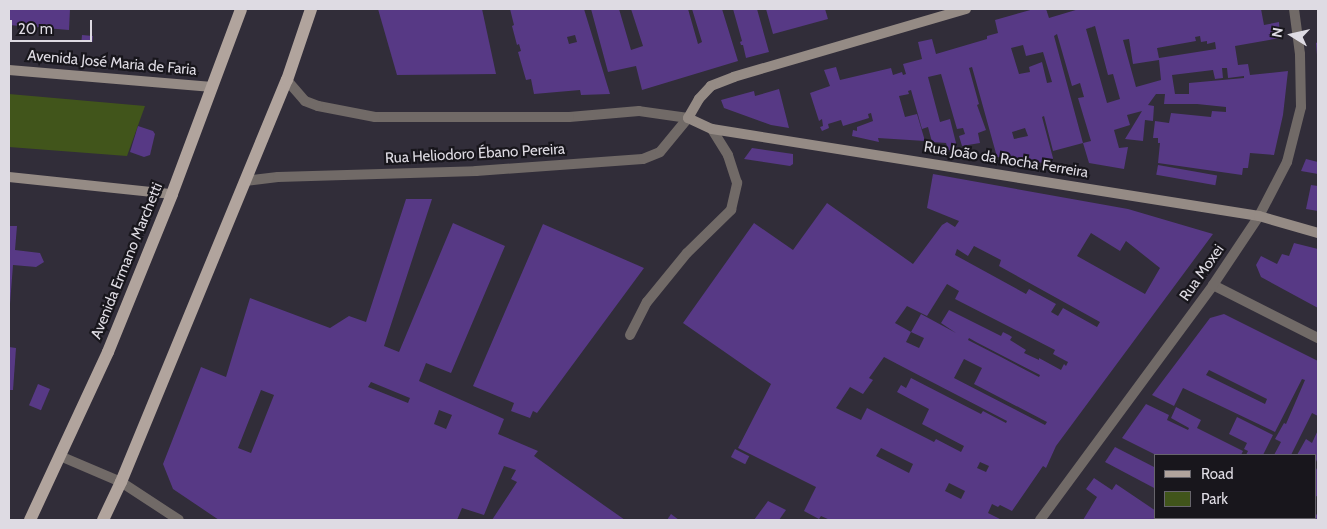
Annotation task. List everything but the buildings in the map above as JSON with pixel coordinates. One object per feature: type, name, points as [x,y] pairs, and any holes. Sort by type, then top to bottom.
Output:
[{"type":"main road","name":"Avenida Ermano Marchetti","points":[[30,520],[101,367],[172,194],[242,9]]},
{"type":"main road","points":[[103,520],[121,482],[287,80],[311,9]]},
{"type":"street","name":"Rua Heliodoro Ébano Pereira","points":[[245,181],[278,177],[476,171],[643,159],[660,152],[711,86],[734,77],[966,9]]},
{"type":"street","name":"Rua Moxei","points":[[1040,520],[1213,286],[1259,216],[1287,162],[1301,107],[1300,54],[1294,9]]},
{"type":"street","name":"Avenida José Maria de Faria","points":[[9,70],[212,87]]},
{"type":"street","points":[[287,80],[305,100],[318,106],[375,117],[569,117],[639,111],[688,118]]},
{"type":"street","name":"Rua João da Rocha Ferreira","points":[[688,118],[712,129],[1259,216],[1318,233]]},
{"type":"street","points":[[630,334],[647,302],[687,252],[731,210],[737,183],[728,155],[712,129]]},
{"type":"street","points":[[9,177],[172,194]]},
{"type":"street","points":[[1213,286],[1318,338]]},
{"type":"street","points":[[60,456],[121,482],[179,520]]},
{"type":"green space","points":[[9,94],[145,106],[127,156],[9,147]]}]
